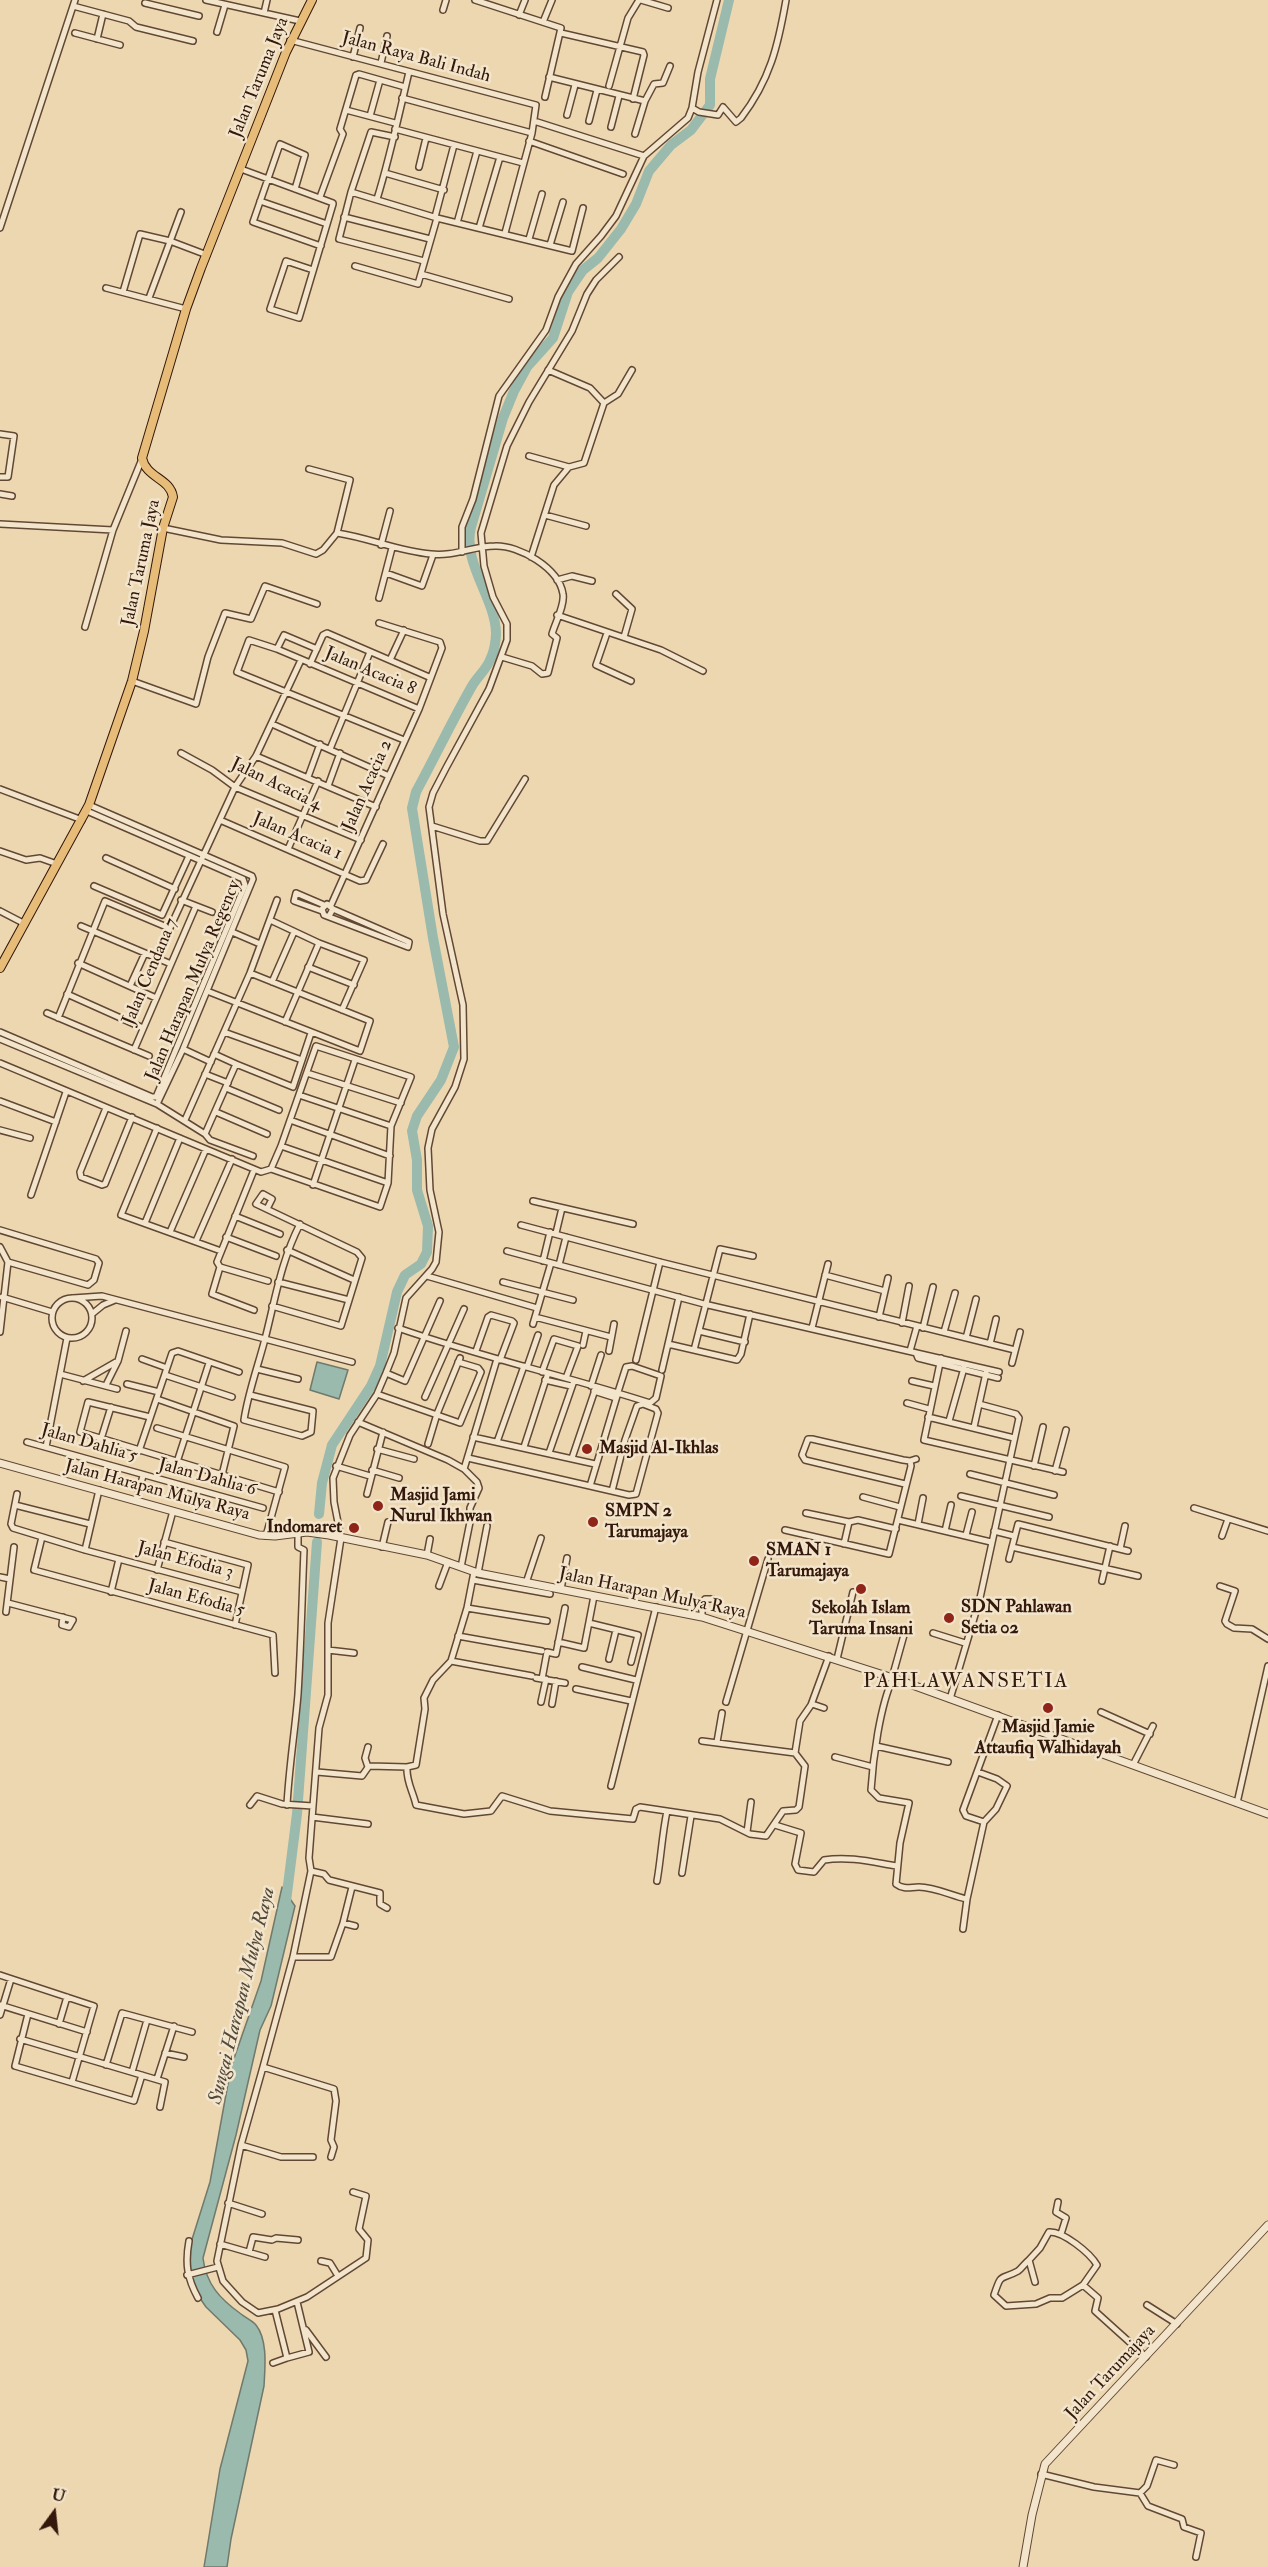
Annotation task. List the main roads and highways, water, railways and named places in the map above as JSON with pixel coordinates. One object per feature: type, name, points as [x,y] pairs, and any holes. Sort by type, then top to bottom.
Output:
[{"type":"main road","name":"Jalan Taruma Jaya","points":[[0,968],[88,808],[132,681],[144,631],[163,528],[173,500],[173,494],[167,485],[147,471],[142,458],[186,309],[290,40],[312,0]]},
{"type":"waterway","points":[[319,1514],[322,1483],[332,1445],[371,1386],[380,1366],[397,1292],[405,1275],[421,1264],[427,1252],[428,1226],[417,1190],[417,1160],[412,1131],[417,1116],[441,1080],[454,1047],[433,938],[412,808],[416,792],[457,712],[493,654],[496,633],[494,620],[471,554],[469,540],[471,527],[503,418],[514,391],[527,367],[553,338],[568,292],[583,270],[598,258],[621,229],[636,204],[649,171],[671,145],[691,130],[710,105],[710,79],[729,0]]},
{"type":"waterway","name":"Sungai Harapan Mulya Raya","points":[[285,1909],[297,1814],[317,1542]]},
{"type":"place","name":"Masjid Al-Ikhlas","points":[[587,1449]]},
{"type":"place","name":"Masjid Jami Nurul Ikhwan","points":[[378,1506]]},
{"type":"place","name":"SMPN 2 Tarumajaya","points":[[593,1522]]},
{"type":"place","name":"Indomaret","points":[[354,1528]]},
{"type":"place","name":"SMAN 1 Tarumajaya","points":[[754,1561]]},
{"type":"place","name":"Sekolah Islam Taruma Insani","points":[[861,1589]]},
{"type":"place","name":"SDN Pahlawan Setia 02","points":[[949,1618]]},
{"type":"place","name":"Masjid Jamie Attaufiq Walhidayah","points":[[1048,1708]]},
{"type":"district","name":"PAHLAWANSETIA","points":[[966,1682]]}]
